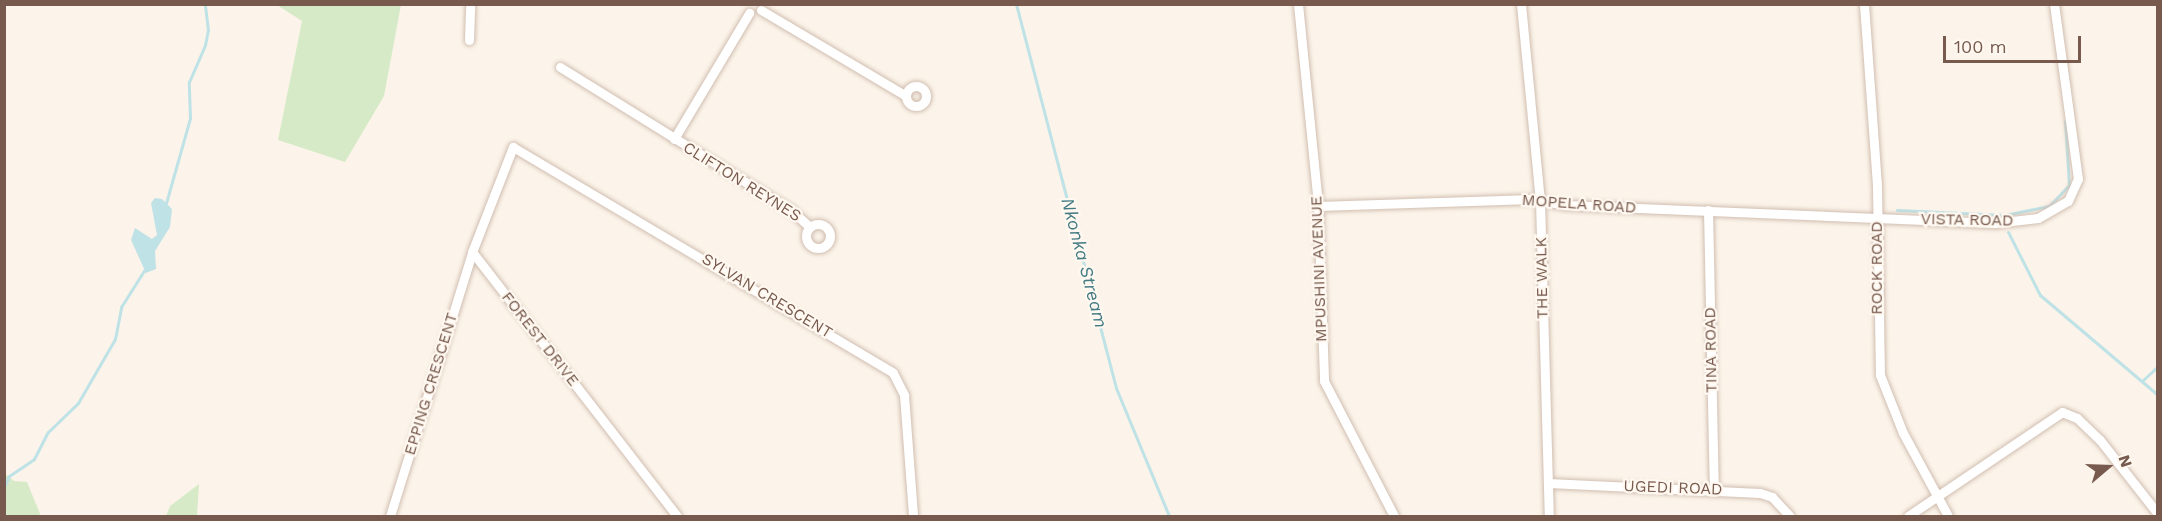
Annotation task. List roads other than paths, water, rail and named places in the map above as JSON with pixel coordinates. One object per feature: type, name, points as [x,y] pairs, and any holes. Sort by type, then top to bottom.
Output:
[{"type":"street","points":[[469,40],[470,4]]},
{"type":"street","name":"MPUSHINI AVENUE","points":[[1298,4],[1318,206],[1324,381],[1395,516]]},
{"type":"street","name":"THE WALK","points":[[1521,4],[1540,200],[1549,516]]},
{"type":"street","name":"ROCK ROAD","points":[[1864,4],[1876,218],[1880,375],[1903,433],[1935,497],[1948,516]]},
{"type":"street","name":"VISTA ROAD","points":[[1876,218],[2012,223],[2050,213],[2068,201],[2078,179],[2078,159],[2054,4]]},
{"type":"street","name":"CLIFTON REYNES","points":[[674,139],[747,9],[761,7],[905,95]]},
{"type":"street","name":"CLIFTON REYNES","points":[[560,67],[791,210],[809,226]]},
{"type":"street","name":"SYLVAN CRESCENT","points":[[472,252],[513,147],[893,373],[904,395],[913,516]]},
{"type":"street","name":"MOPELA ROAD","points":[[1318,206],[1540,200],[1566,206],[1876,218]]},
{"type":"street","name":"TINA ROAD","points":[[1708,210],[1714,490]]},
{"type":"street","name":"EPPING CRESCENT","points":[[390,516],[472,252]]},
{"type":"street","name":"FOREST DRIVE","points":[[472,252],[677,516]]},
{"type":"street","points":[[1908,516],[2062,412],[2078,418],[2100,440],[2157,514]]},
{"type":"street","name":"UGEDI ROAD","points":[[1548,483],[1760,493],[1772,497],[1790,516]]},
{"type":"water","points":[[155,198],[162,199],[172,209],[170,227],[155,251],[156,269],[146,273],[131,240],[135,228],[152,239],[157,235],[151,203]]},
{"type":"waterway","points":[[166,203],[190,118],[189,82],[205,45],[208,30],[205,4]]},
{"type":"waterway","name":"Nkonka Stream","points":[[1016,4],[1116,388],[1169,516]]},
{"type":"waterway","points":[[1897,210],[2005,215],[2049,206],[2069,185],[2065,121]]},
{"type":"waterway","points":[[2008,232],[2040,295],[2158,395]]},
{"type":"waterway","points":[[4,487],[9,476],[34,459],[48,432],[78,403],[115,339],[121,307],[145,269]]},
{"type":"waterway","points":[[2142,381],[2158,366]]}]
